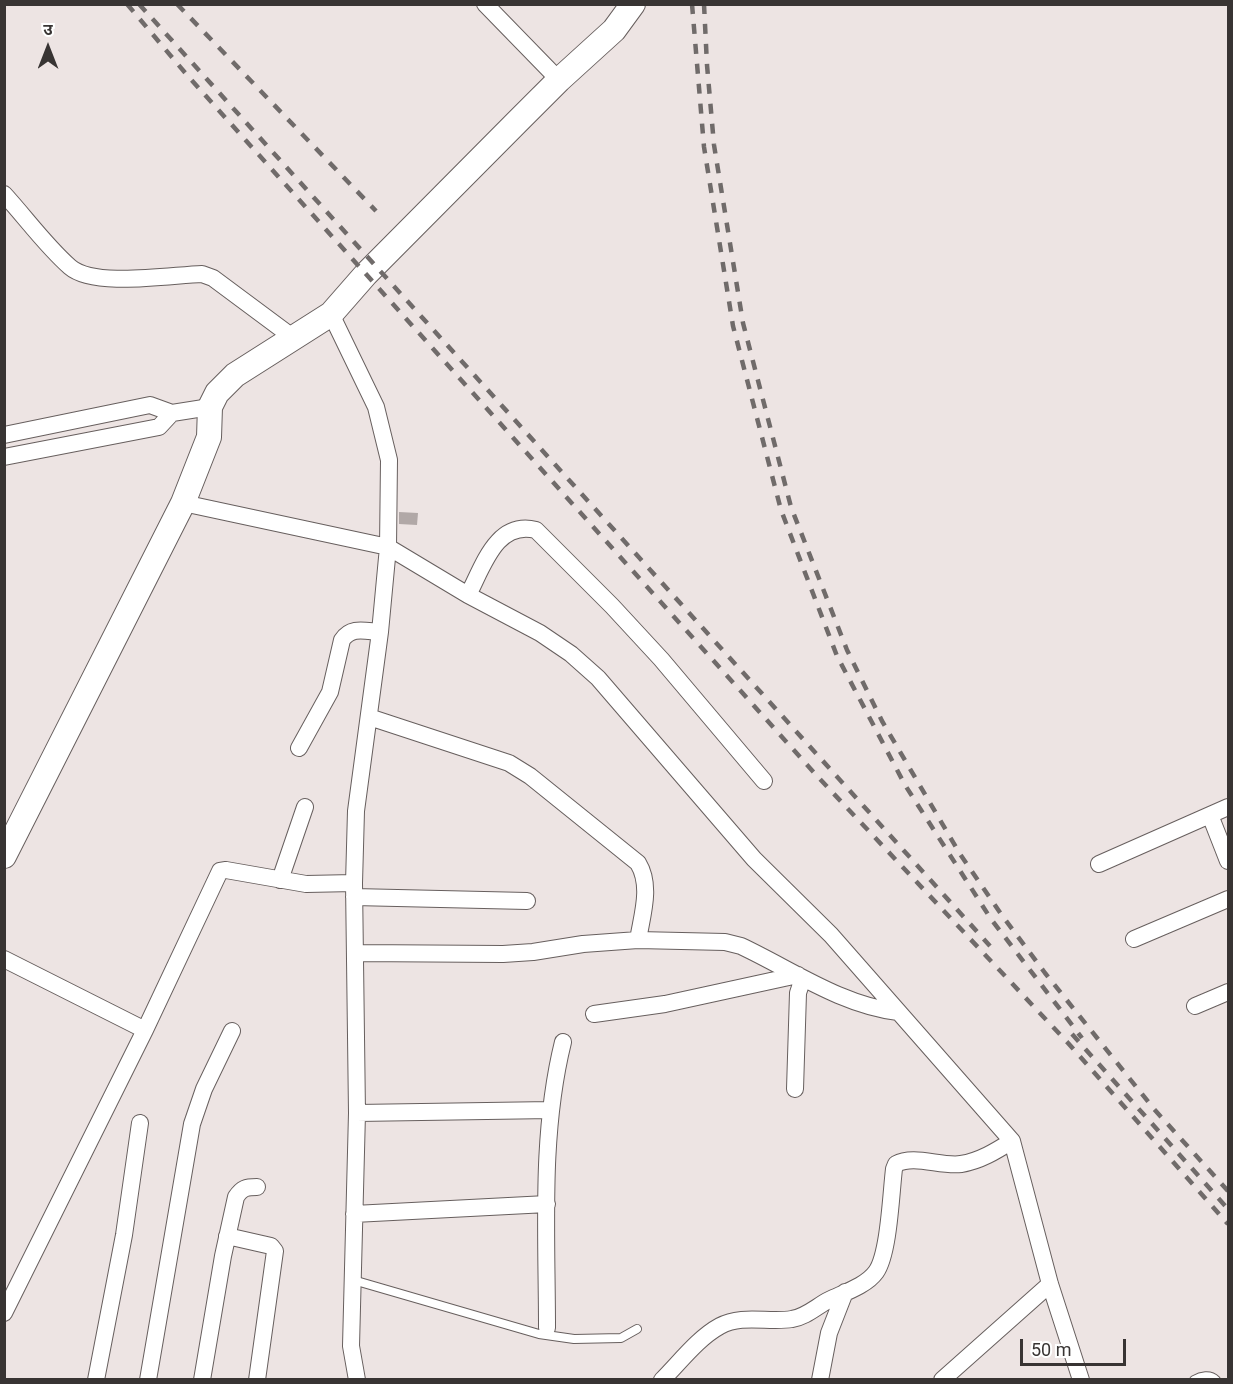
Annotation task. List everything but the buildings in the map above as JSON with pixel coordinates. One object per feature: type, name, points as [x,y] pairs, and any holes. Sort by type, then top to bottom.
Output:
[{"type":"street","points":[[485,4],[559,80]]},
{"type":"street","points":[[4,856],[183,504],[209,436],[210,407],[217,393],[235,375],[331,314],[366,274],[559,80],[614,30],[633,4]]},
{"type":"street","points":[[4,194],[72,269],[101,278],[125,280],[202,274],[213,278],[295,339]]},
{"type":"street","points":[[331,314],[376,407],[390,460],[388,547],[380,632],[356,811],[354,890],[357,1113],[351,1346],[357,1380]]},
{"type":"street","points":[[4,435],[150,405],[172,413],[210,407]]},
{"type":"street","points":[[4,457],[159,428],[172,413]]},
{"type":"street","points":[[183,504],[388,547],[468,595],[540,633],[571,654],[598,678],[631,713],[754,859],[831,935],[1012,1141],[1050,1284],[1081,1380]]},
{"type":"street","points":[[468,595],[494,546],[506,532],[526,527],[536,530],[662,659],[764,781]]},
{"type":"street","points":[[299,748],[330,692],[342,640],[346,634],[356,630],[380,632]]},
{"type":"street","points":[[369,717],[509,763],[530,776],[638,863],[644,872],[645,882],[638,940]]},
{"type":"street","points":[[280,880],[305,807]]},
{"type":"street","points":[[1099,864],[1228,807]]},
{"type":"street","points":[[1210,815],[1228,861]]},
{"type":"street","points":[[4,1313],[145,1030],[220,871],[226,870],[354,890],[527,902]]},
{"type":"street","points":[[1134,939],[1228,899]]},
{"type":"street","points":[[355,953],[503,954],[638,940],[725,942],[741,946],[801,977],[863,1004],[898,1012]]},
{"type":"street","points":[[4,959],[145,1030]]},
{"type":"street","points":[[594,1014],[665,1004],[801,977]]},
{"type":"street","points":[[795,1089],[798,993],[801,977]]},
{"type":"street","points":[[1195,1006],[1228,992]]},
{"type":"street","points":[[148,1380],[192,1124],[204,1089],[232,1031]]},
{"type":"street","points":[[547,1328],[548,1138],[555,1073],[563,1042]]},
{"type":"street","points":[[357,1113],[551,1110]]},
{"type":"street","points":[[96,1380],[124,1235],[140,1123]]},
{"type":"street","points":[[662,1380],[706,1336],[720,1326],[756,1319],[793,1319],[804,1316],[819,1305],[865,1282],[875,1274],[884,1251],[896,1164],[910,1160],[947,1165],[962,1164],[983,1158],[1012,1141]]},
{"type":"street","points":[[202,1380],[236,1197],[241,1189],[256,1187]]},
{"type":"street","points":[[354,1214],[548,1204]]},
{"type":"street","points":[[227,1236],[271,1246],[275,1251],[257,1380]]},
{"type":"street","points":[[942,1380],[1050,1284]]},
{"type":"street","points":[[820,1380],[829,1333],[845,1292]]},
{"type":"lane","points":[[353,1280],[539,1334],[574,1339],[621,1338],[637,1329]]},
{"type":"lane","points":[[1194,1380],[1202,1376],[1213,1377],[1216,1380]]},
{"type":"railway","points":[[127,4],[187,75],[818,777],[1068,1043],[1228,1224]]},
{"type":"railway","points":[[139,4],[990,946]]},
{"type":"railway","points":[[177,4],[376,211]]},
{"type":"railway","points":[[692,4],[704,147],[733,326],[781,510],[837,656],[905,785],[991,919],[1082,1038]]},
{"type":"railway","points":[[704,4],[714,145],[743,323],[791,507],[847,650],[882,721],[960,854],[1001,914],[1045,973],[1154,1109],[1228,1191]]},
{"type":"railway","points":[[1072,1034],[1228,1209]]}]
